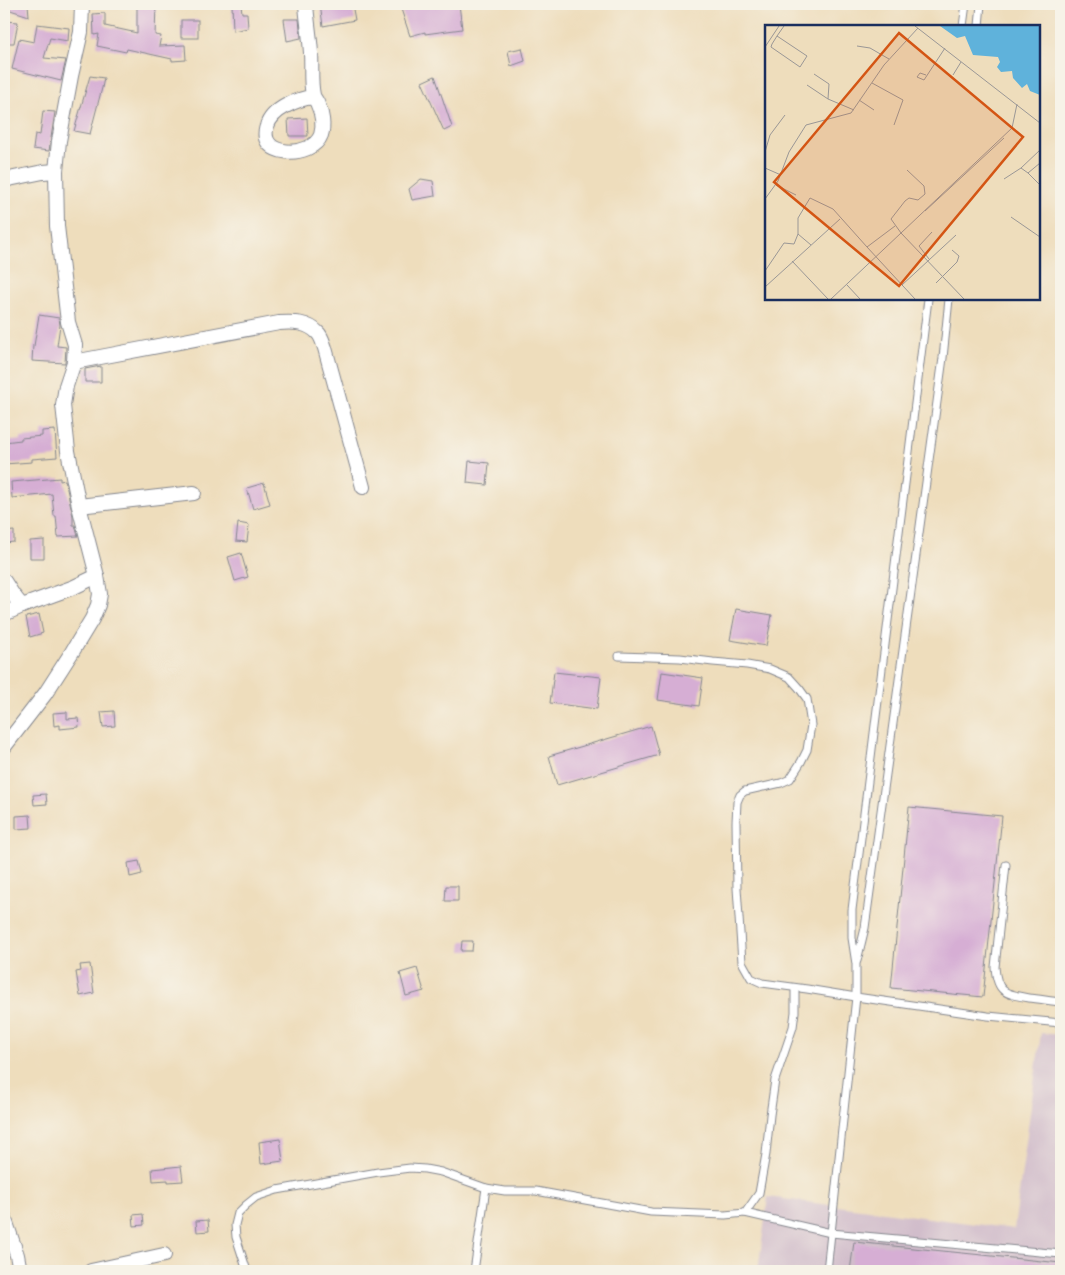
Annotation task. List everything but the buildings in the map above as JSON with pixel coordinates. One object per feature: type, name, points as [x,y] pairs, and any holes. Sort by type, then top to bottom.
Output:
[{"type":"street","points":[[4,747],[45,694],[92,619],[100,594],[68,450],[63,404],[66,386],[74,362],[75,345],[68,322],[57,226],[56,171],[58,141],[81,32],[82,4]]},
{"type":"street","points":[[306,4],[313,97],[322,115],[321,134],[316,143],[295,152],[280,152],[271,146],[266,140],[265,132],[267,123],[272,115],[300,99],[313,97]]},
{"type":"street","points":[[4,180],[56,171]]},
{"type":"street","points":[[74,362],[279,323],[302,323],[319,334],[325,348],[364,487]]},
{"type":"street","points":[[79,506],[194,493]]},
{"type":"street","points":[[4,614],[74,587],[96,576]]},
{"type":"street","points":[[4,581],[22,606]]},
{"type":"street","points":[[4,1218],[17,1255],[20,1271]]},
{"type":"street","points":[[91,1271],[164,1255]]},
{"type":"lane","points":[[964,25],[966,4]]},
{"type":"lane","points":[[979,25],[981,4]]},
{"type":"lane","points":[[827,1271],[856,997],[856,964],[852,938],[852,910],[928,300]]},
{"type":"lane","points":[[856,964],[866,928],[942,368],[949,300]]},
{"type":"lane","points":[[619,656],[680,658],[770,669],[789,677],[807,700],[811,725],[806,750],[790,779],[781,783],[745,791],[740,795],[737,802],[737,888],[742,962],[751,978],[762,983],[856,997],[988,1016],[1061,1023]]},
{"type":"lane","points":[[1006,865],[995,967],[996,978],[1000,987],[1007,994],[1061,1002]]},
{"type":"lane","points":[[745,1213],[759,1193],[775,1080],[793,1027],[795,988]]},
{"type":"lane","points":[[247,1271],[236,1238],[235,1225],[238,1213],[256,1197],[277,1190],[410,1168],[441,1172],[486,1188],[505,1191],[536,1191],[651,1212],[725,1215],[745,1213],[832,1233],[1061,1254]]},
{"type":"lane","points":[[474,1271],[486,1188]]},
{"type":"shaded area","points":[[1041,1033],[1061,1035],[1061,1271],[758,1271],[768,1197],[1014,1229]]}]
